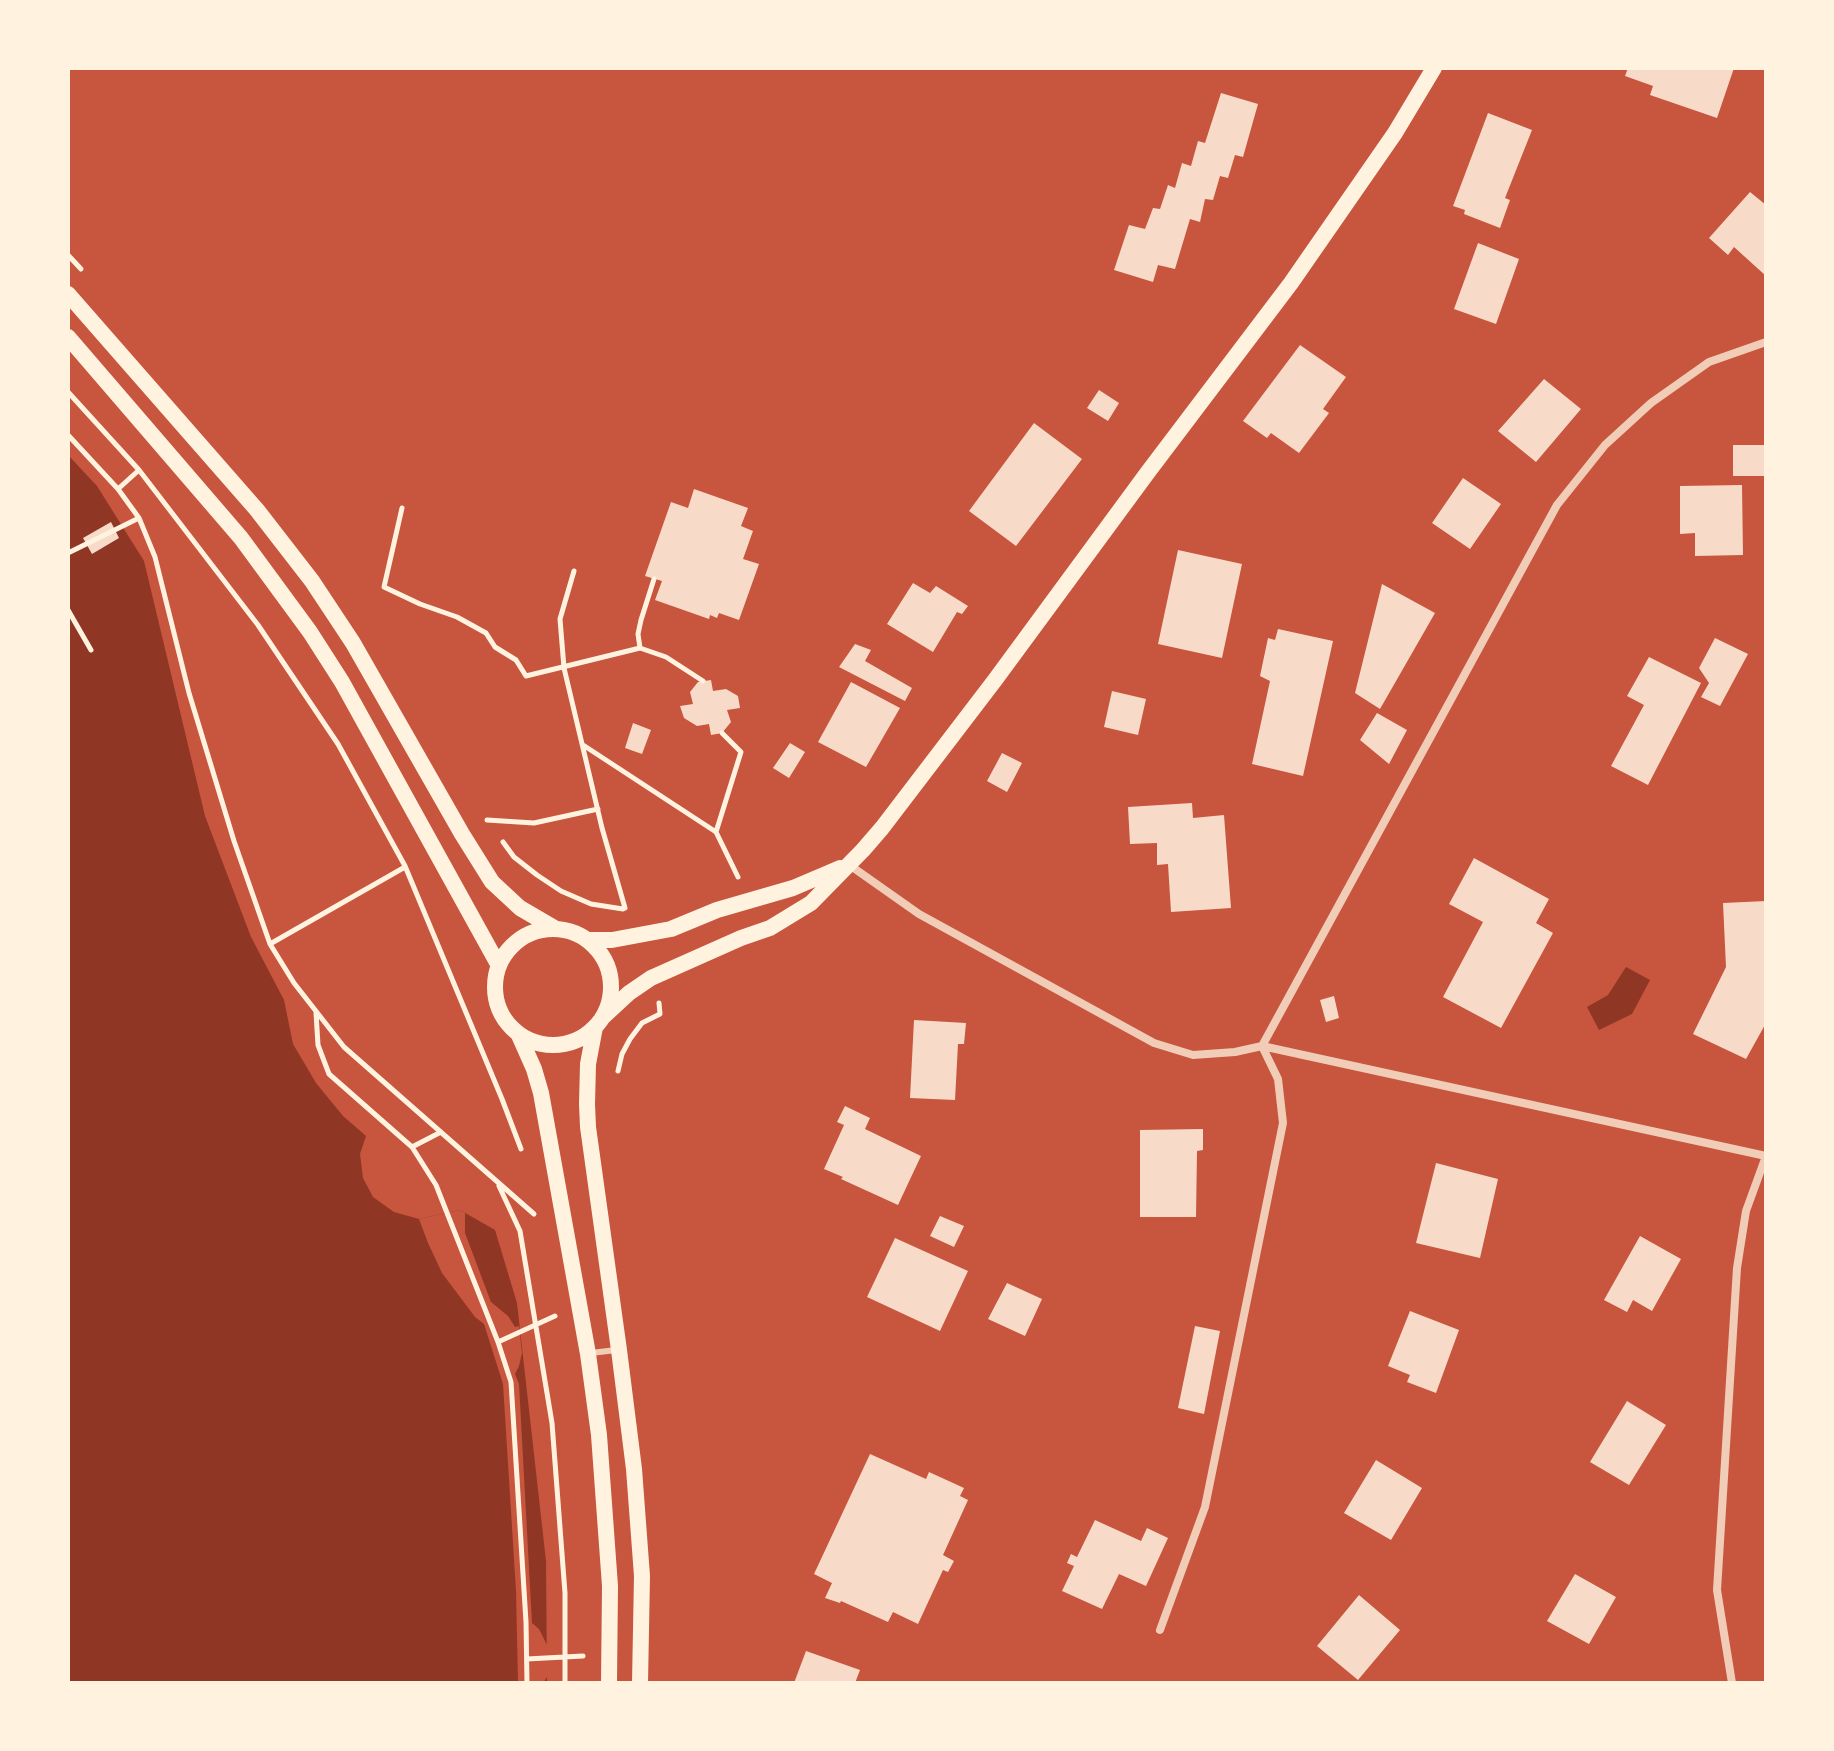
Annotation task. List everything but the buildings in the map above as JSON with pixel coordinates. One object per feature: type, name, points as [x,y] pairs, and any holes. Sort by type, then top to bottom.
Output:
[{"type":"main road","points":[[640,1683],[642,1576],[634,1469],[588,1127],[588,1064],[599,1023],[610,1000],[609,973],[601,955],[588,940],[573,932],[556,929],[540,930],[518,940],[499,966],[495,984],[497,1002],[505,1020],[518,1033],[534,1042],[553,1045],[580,1038],[599,1023],[629,993],[651,978],[770,928],[811,903],[882,828],[907,796],[1291,283],[1395,133],[1434,68]]},
{"type":"main road","points":[[68,294],[257,510],[312,581],[353,643],[492,882],[520,908],[556,929]]},
{"type":"main road","points":[[68,337],[233,529],[310,632],[342,682],[499,966]]},
{"type":"main road","points":[[588,940],[612,940],[671,929],[717,910],[793,888],[848,864]]},
{"type":"main road","points":[[518,1033],[541,1093],[588,1354],[599,1435],[610,1586],[609,1683]]},
{"type":"street","points":[[1262,1046],[1557,505],[1605,445],[1651,403],[1709,362],[1766,342]]},
{"type":"street","points":[[848,864],[919,914],[1154,1043],[1193,1055],[1235,1052],[1262,1046],[1766,1156],[1746,1211],[1734,1314],[1717,1590],[1732,1683]]},
{"type":"street","points":[[1160,1630],[1205,1507],[1283,1123],[1278,1079],[1262,1046]]},
{"type":"lane","points":[[588,1354],[619,1350]]},
{"type":"path","points":[[68,392],[139,470],[267,638],[338,744],[405,866],[508,1115]]},
{"type":"path","points":[[68,435],[118,489],[139,518],[155,557],[189,693],[234,841],[270,944],[294,983],[344,1047],[535,1215]]},
{"type":"path","points":[[118,489],[139,470]]},
{"type":"path","points":[[402,508],[384,587],[457,617],[486,633],[495,647],[516,660],[526,676],[640,648],[666,657],[703,681]]},
{"type":"path","points":[[68,553],[139,518]]},
{"type":"path","points":[[574,571],[560,619],[564,668],[626,909],[591,904],[561,891],[514,857],[486,820],[534,823],[598,809]]},
{"type":"path","points":[[640,648],[638,634],[654,579]]},
{"type":"path","points":[[68,610],[91,650]]},
{"type":"path","points":[[716,832],[741,752],[722,733]]},
{"type":"path","points":[[582,744],[716,832],[742,885]]},
{"type":"path","points":[[270,944],[405,866]]},
{"type":"path","points":[[615,1080],[630,1039],[642,1023],[660,1014],[659,1000]]},
{"type":"path","points":[[316,1013],[318,1045],[329,1074],[412,1147],[436,1185],[511,1382],[527,1683]]},
{"type":"path","points":[[412,1147],[441,1132]]},
{"type":"path","points":[[497,1182],[520,1231],[552,1423],[565,1593],[565,1683]]},
{"type":"path","points":[[498,1342],[559,1314]]},
{"type":"path","points":[[527,1659],[588,1655]]},
{"type":"shaded area","points":[[68,455],[97,486],[144,561],[205,816],[251,937],[284,1000],[293,1044],[316,1083],[343,1116],[366,1136],[360,1154],[363,1178],[373,1197],[394,1212],[419,1219],[460,1210],[495,1230],[517,1303],[546,1561],[547,1683],[68,1683]]},
{"type":"shaded area","points":[[1626,967],[1650,980],[1632,1014],[1599,1030],[1587,1007],[1608,995]]},
{"type":"pier","points":[[460,1210],[465,1213],[465,1233],[491,1302],[508,1316],[515,1327],[519,1326],[522,1353],[515,1374],[519,1384],[532,1623],[539,1629],[547,1645],[547,1677],[543,1683],[518,1683],[516,1591],[503,1384],[484,1324],[475,1317],[442,1273],[419,1219]]}]
